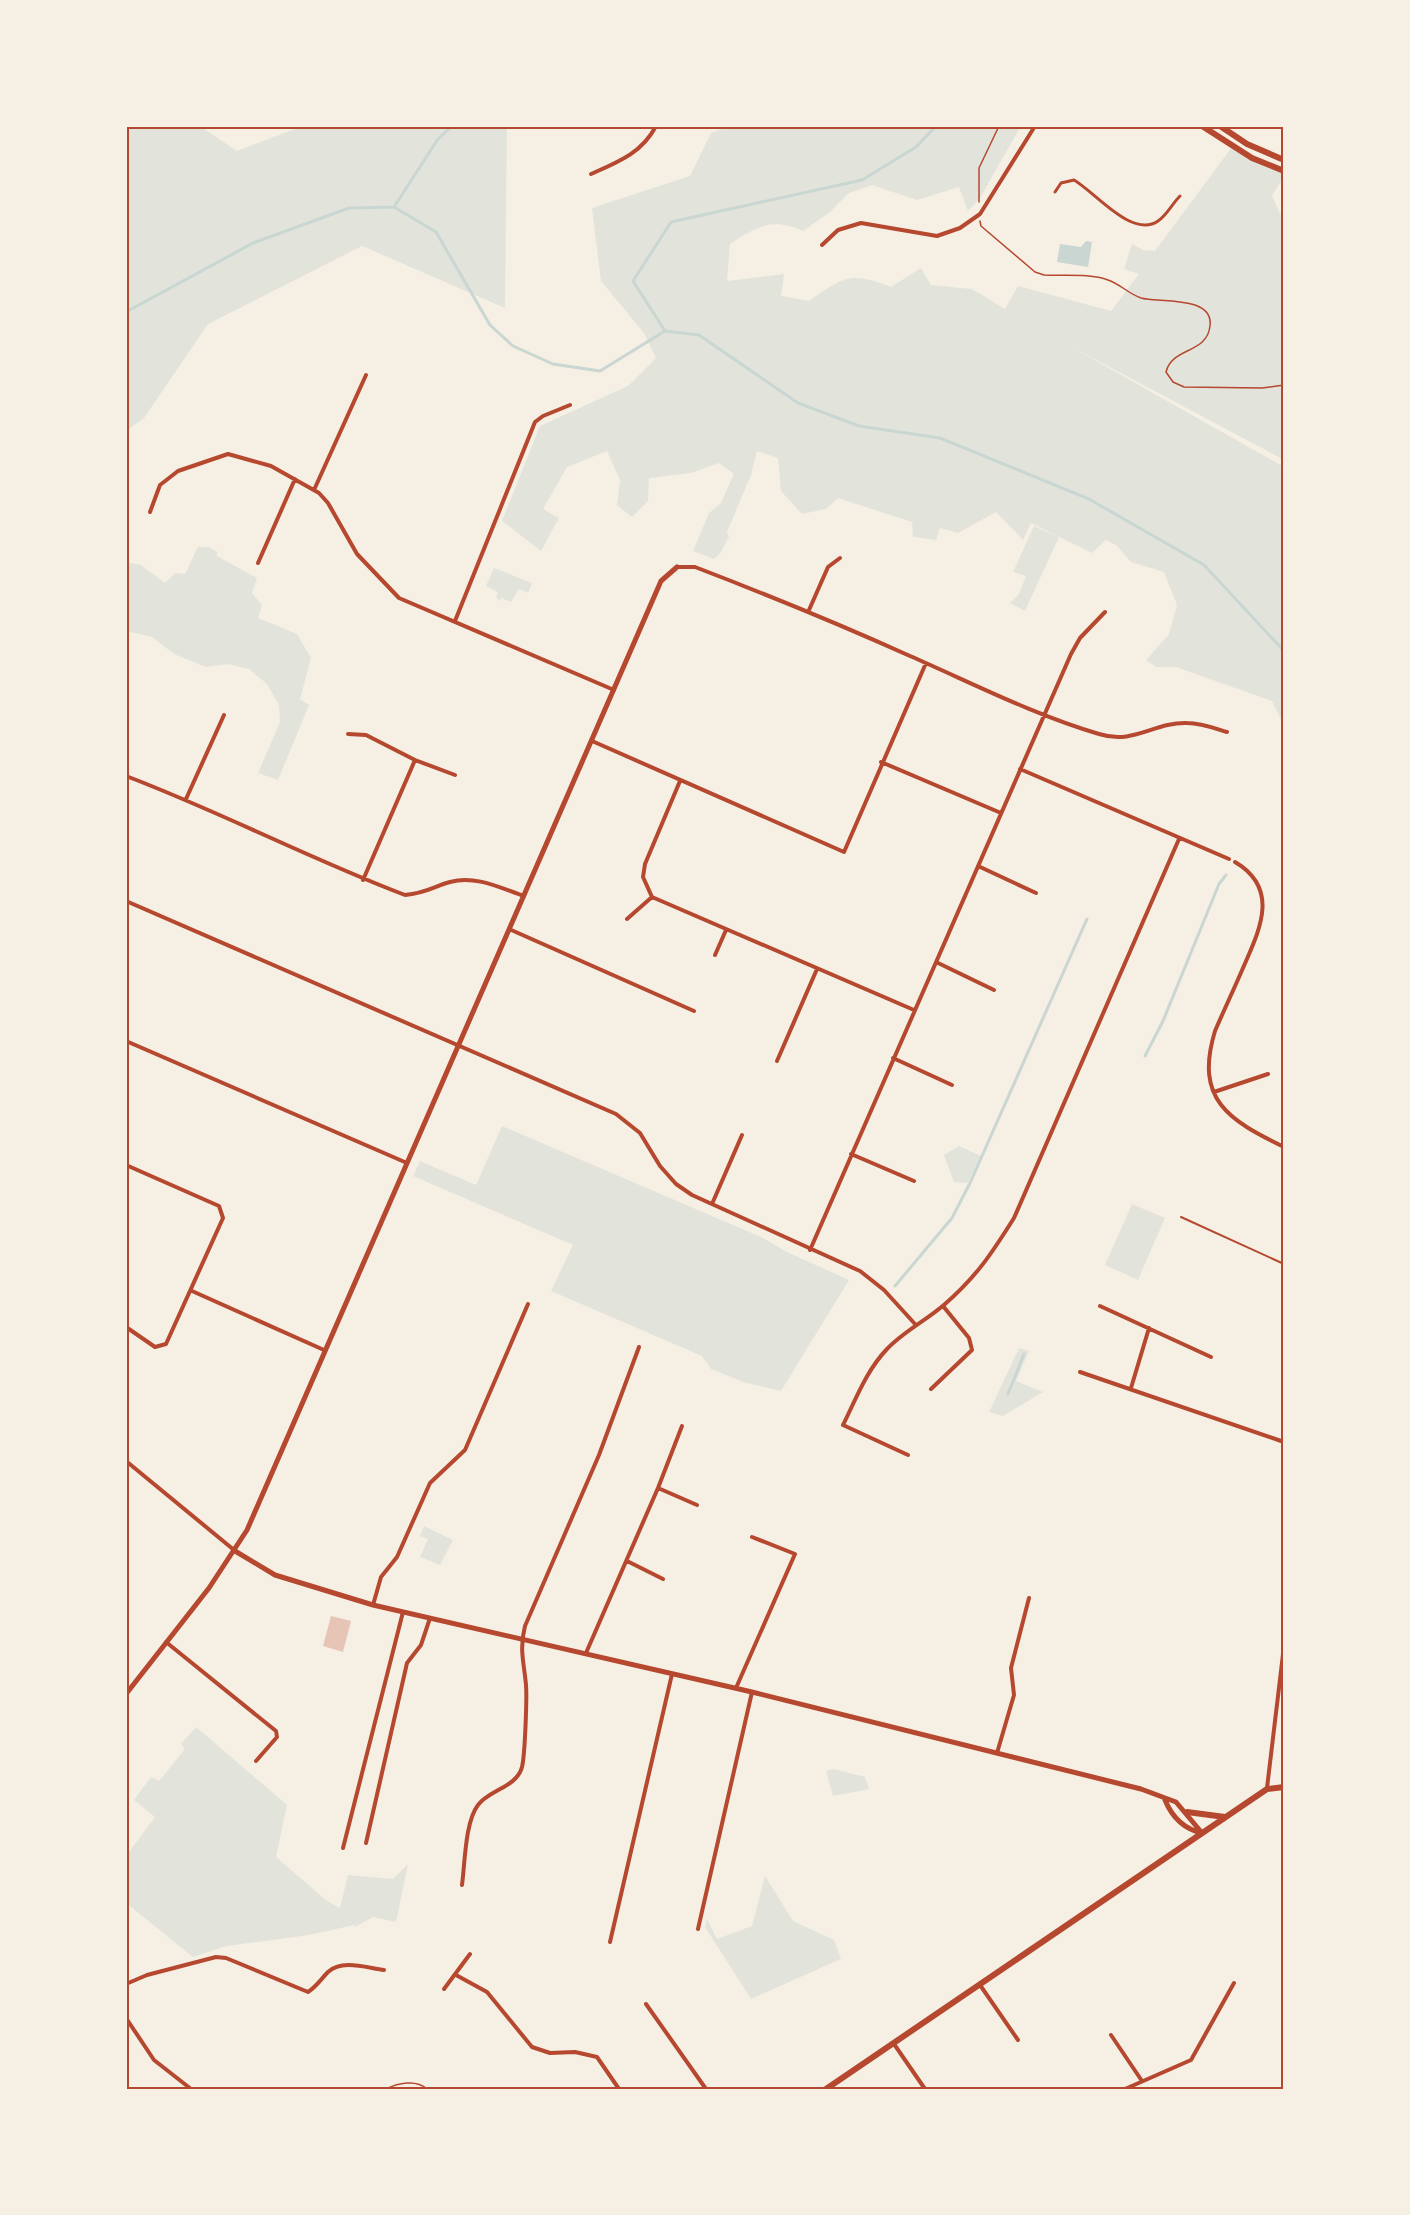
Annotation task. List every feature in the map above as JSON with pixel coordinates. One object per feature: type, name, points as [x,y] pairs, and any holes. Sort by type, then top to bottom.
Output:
[{"type":"main road","points":[[1202,126],[1252,158],[1284,171]]},
{"type":"main road","points":[[1220,126],[1247,144],[1284,160]]},
{"type":"main road","points":[[826,2089],[1267,1789],[1284,1787]]},
{"type":"main road","points":[[1187,1812],[1207,1817],[1226,1817]]},
{"type":"street","points":[[591,174],[631,157],[650,137],[656,126]]},
{"type":"street","points":[[822,245],[838,230],[861,223],[937,236],[960,228],[980,214],[1035,126]]},
{"type":"street","points":[[1055,192],[1061,183],[1074,180],[1117,213],[1141,225],[1152,225],[1161,219],[1180,196]]},
{"type":"street","points":[[314,490],[366,375]]},
{"type":"street","points":[[455,621],[535,422],[543,416],[570,405]]},
{"type":"street","points":[[150,512],[160,485],[178,471],[228,454],[271,466],[314,490],[331,506],[357,554],[399,598],[614,690]]},
{"type":"street","points":[[258,563],[295,478]]},
{"type":"street","points":[[809,610],[828,567],[840,558]]},
{"type":"street","points":[[126,1694],[235,1551],[247,1530],[661,581],[676,567],[695,567],[809,610],[1044,715],[1110,738],[1130,737],[1167,725],[1186,723],[1227,732]]},
{"type":"street","points":[[810,1250],[1071,654],[1080,638],[1105,612]]},
{"type":"street","points":[[592,741],[844,852],[881,762],[926,663]]},
{"type":"street","points":[[186,799],[224,715]]},
{"type":"street","points":[[348,734],[366,735],[415,760],[455,775]]},
{"type":"street","points":[[363,880],[415,760]]},
{"type":"street","points":[[881,762],[1001,813]]},
{"type":"street","points":[[1020,769],[1229,859]]},
{"type":"street","points":[[126,776],[186,799],[363,880],[405,895],[426,893],[449,882],[472,879],[524,896]]},
{"type":"street","points":[[680,781],[645,864],[644,877],[652,897],[914,1010]]},
{"type":"street","points":[[908,1455],[843,1425],[868,1373],[886,1350],[915,1324],[943,1306],[981,1269],[1014,1218],[1179,839]]},
{"type":"street","points":[[1235,862],[1255,881],[1261,892],[1263,918],[1209,1050],[1208,1071],[1214,1092],[1228,1114],[1240,1125],[1284,1147]]},
{"type":"street","points":[[978,866],[1036,893]]},
{"type":"street","points":[[627,919],[652,897]]},
{"type":"street","points":[[126,901],[616,1114],[640,1132],[660,1166],[676,1184],[712,1204],[860,1272],[884,1290],[915,1324]]},
{"type":"street","points":[[509,929],[694,1011]]},
{"type":"street","points":[[715,955],[726,930]]},
{"type":"street","points":[[936,962],[994,990]]},
{"type":"street","points":[[777,1061],[817,969]]},
{"type":"street","points":[[126,1041],[407,1163]]},
{"type":"street","points":[[893,1058],[952,1085]]},
{"type":"street","points":[[1214,1092],[1268,1074]]},
{"type":"street","points":[[712,1204],[742,1135]]},
{"type":"street","points":[[851,1154],[914,1181]]},
{"type":"street","points":[[126,1165],[219,1206],[223,1218],[192,1291],[166,1344],[155,1347],[126,1327]]},
{"type":"street","points":[[192,1291],[324,1350]]},
{"type":"street","points":[[374,1605],[381,1577],[396,1557],[430,1483],[465,1450],[528,1304]]},
{"type":"street","points":[[931,1389],[972,1350],[969,1338],[943,1306]]},
{"type":"street","points":[[1100,1306],[1211,1357]]},
{"type":"street","points":[[1131,1388],[1149,1328]]},
{"type":"street","points":[[462,1885],[472,1814],[480,1802],[512,1782],[522,1767],[526,1684],[522,1668],[522,1639],[526,1623],[598,1455],[639,1347]]},
{"type":"street","points":[[1080,1372],[1284,1442]]},
{"type":"street","points":[[586,1653],[658,1488],[682,1426]]},
{"type":"street","points":[[126,1461],[235,1551],[275,1575],[374,1605],[736,1688],[1140,1789],[1165,1800],[1176,1802],[1187,1812],[1202,1833]]},
{"type":"street","points":[[658,1488],[698,1505]]},
{"type":"street","points":[[736,1688],[795,1554],[752,1537]]},
{"type":"street","points":[[627,1561],[663,1579]]},
{"type":"street","points":[[997,1753],[1014,1695],[1011,1668],[1029,1598]]},
{"type":"street","points":[[343,1848],[403,1612]]},
{"type":"street","points":[[366,1844],[401,1683],[407,1663],[421,1645],[430,1618]]},
{"type":"street","points":[[166,1642],[276,1731],[277,1737],[256,1761]]},
{"type":"street","points":[[1267,1789],[1284,1646]]},
{"type":"street","points":[[610,1942],[672,1674]]},
{"type":"street","points":[[1278,1691],[1284,1692]]},
{"type":"street","points":[[698,1929],[752,1692]]},
{"type":"street","points":[[1165,1800],[1170,1810],[1187,1830],[1202,1833]]},
{"type":"street","points":[[444,1989],[470,1954]]},
{"type":"street","points":[[126,1984],[147,1975],[216,1957],[226,1958],[308,1992],[317,1986],[329,1971],[341,1964],[384,1970]]},
{"type":"street","points":[[456,1975],[487,1992],[532,2047],[550,2053],[575,2052],[597,2057],[619,2089]]},
{"type":"street","points":[[1125,2089],[1191,2060],[1234,1983]]},
{"type":"street","points":[[980,1984],[1018,2040]]},
{"type":"street","points":[[646,2004],[706,2089]]},
{"type":"street","points":[[126,2018],[154,2060],[191,2089]]},
{"type":"street","points":[[1111,2035],[1142,2081]]},
{"type":"street","points":[[893,2043],[925,2089]]},
{"type":"lane","points":[[1180,1217],[1284,1264]]},
{"type":"path","points":[[999,126],[979,168],[981,226],[1035,272],[1108,280],[1142,298],[1198,305],[1206,313],[1211,323],[1208,336],[1195,348],[1177,355],[1168,364],[1166,372],[1173,382],[1184,387],[1262,388],[1284,385]]},
{"type":"path","points":[[386,2089],[413,2083],[422,2084],[427,2089]]},
{"type":"shaded area","points":[[126,126],[200,126],[237,151],[303,126],[507,126],[505,308],[362,246],[208,324],[144,418],[126,431]]},
{"type":"shaded area","points":[[731,126],[1021,126],[980,198],[968,211],[959,187],[917,200],[872,185],[849,193],[830,212],[803,231],[773,224],[748,233],[730,244],[727,281],[784,274],[781,296],[809,301],[831,286],[848,279],[866,279],[891,287],[921,268],[931,285],[972,289],[1005,309],[1018,286],[1111,311],[1139,274],[1124,269],[1132,244],[1143,250],[1155,251],[1232,147],[1284,170],[1284,177],[1272,196],[1284,222],[1284,460],[1070,346],[1284,467],[1284,725],[1272,701],[1176,667],[1156,667],[1146,660],[1169,634],[1177,605],[1164,572],[1131,562],[1116,545],[1106,540],[1092,553],[1031,523],[1023,540],[996,512],[958,533],[940,528],[936,540],[913,537],[912,522],[838,498],[826,509],[802,514],[781,491],[778,458],[757,451],[751,475],[727,532],[729,537],[721,552],[714,559],[693,551],[709,513],[721,503],[734,474],[719,463],[691,473],[649,478],[648,501],[632,517],[617,505],[620,480],[607,451],[567,467],[543,509],[559,518],[541,551],[502,521],[540,426],[628,386],[656,358],[644,333],[601,281],[592,208],[690,176],[711,133]]},
{"type":"shaded area","points":[[1086,241],[1092,242],[1088,267],[1057,262],[1060,244],[1081,247]]},
{"type":"shaded area","points":[[1034,526],[1059,537],[1025,611],[1010,603],[1019,594],[1026,576],[1013,572]]},
{"type":"shaded area","points":[[198,547],[209,547],[217,552],[217,556],[257,578],[252,593],[262,605],[258,618],[297,634],[311,658],[300,699],[309,705],[278,780],[258,773],[280,722],[279,705],[267,684],[249,669],[228,664],[206,667],[174,654],[152,637],[126,631],[126,562],[141,565],[165,583],[175,573],[185,574]]},
{"type":"shaded area","points":[[494,568],[532,583],[528,593],[519,589],[511,602],[501,598],[500,601],[496,597],[498,592],[486,586]]},
{"type":"shaded area","points":[[502,1126],[761,1237],[787,1252],[849,1280],[781,1391],[743,1382],[711,1369],[702,1356],[551,1291],[573,1245],[413,1176],[420,1161],[476,1185]]},
{"type":"shaded area","points":[[959,1146],[981,1156],[968,1183],[954,1182],[944,1155]]},
{"type":"shaded area","points":[[1132,1204],[1165,1218],[1138,1280],[1105,1265]]},
{"type":"shaded area","points":[[1019,1348],[1029,1351],[1016,1381],[1043,1392],[1003,1416],[989,1412]]},
{"type":"shaded area","points":[[424,1526],[453,1540],[440,1565],[420,1557],[428,1539],[420,1536]]},
{"type":"shaded area","points":[[196,1727],[287,1805],[276,1857],[327,1901],[340,1908],[348,1875],[393,1879],[408,1864],[396,1922],[373,1917],[355,1927],[354,1925],[309,1935],[227,1946],[193,1957],[126,1903],[126,1856],[155,1817],[134,1800],[151,1777],[159,1781],[185,1749],[181,1744]]},
{"type":"shaded area","points":[[834,1769],[865,1777],[869,1789],[833,1796],[826,1771]]},
{"type":"shaded area","points":[[765,1876],[793,1921],[834,1940],[841,1959],[751,1999],[705,1927],[707,1919],[717,1939],[752,1926]]},
{"type":"building","points":[[331,1616],[351,1621],[343,1652],[323,1646]]},
{"type":"waterway","points":[[394,207],[438,139],[452,126]]},
{"type":"waterway","points":[[665,331],[633,281],[671,222],[862,180],[916,147],[936,126]]},
{"type":"waterway","points":[[126,312],[253,243],[349,208],[394,207],[436,232],[490,325],[513,346],[553,364],[600,371],[665,331],[699,335],[798,403],[859,426],[940,438],[1089,499],[1204,565],[1284,651]]},
{"type":"waterway","points":[[1145,1056],[1163,1021],[1219,884],[1226,875]]},
{"type":"waterway","points":[[895,1286],[952,1218],[970,1183],[1087,919]]},
{"type":"waterway","points":[[1008,1394],[1024,1354]]}]
